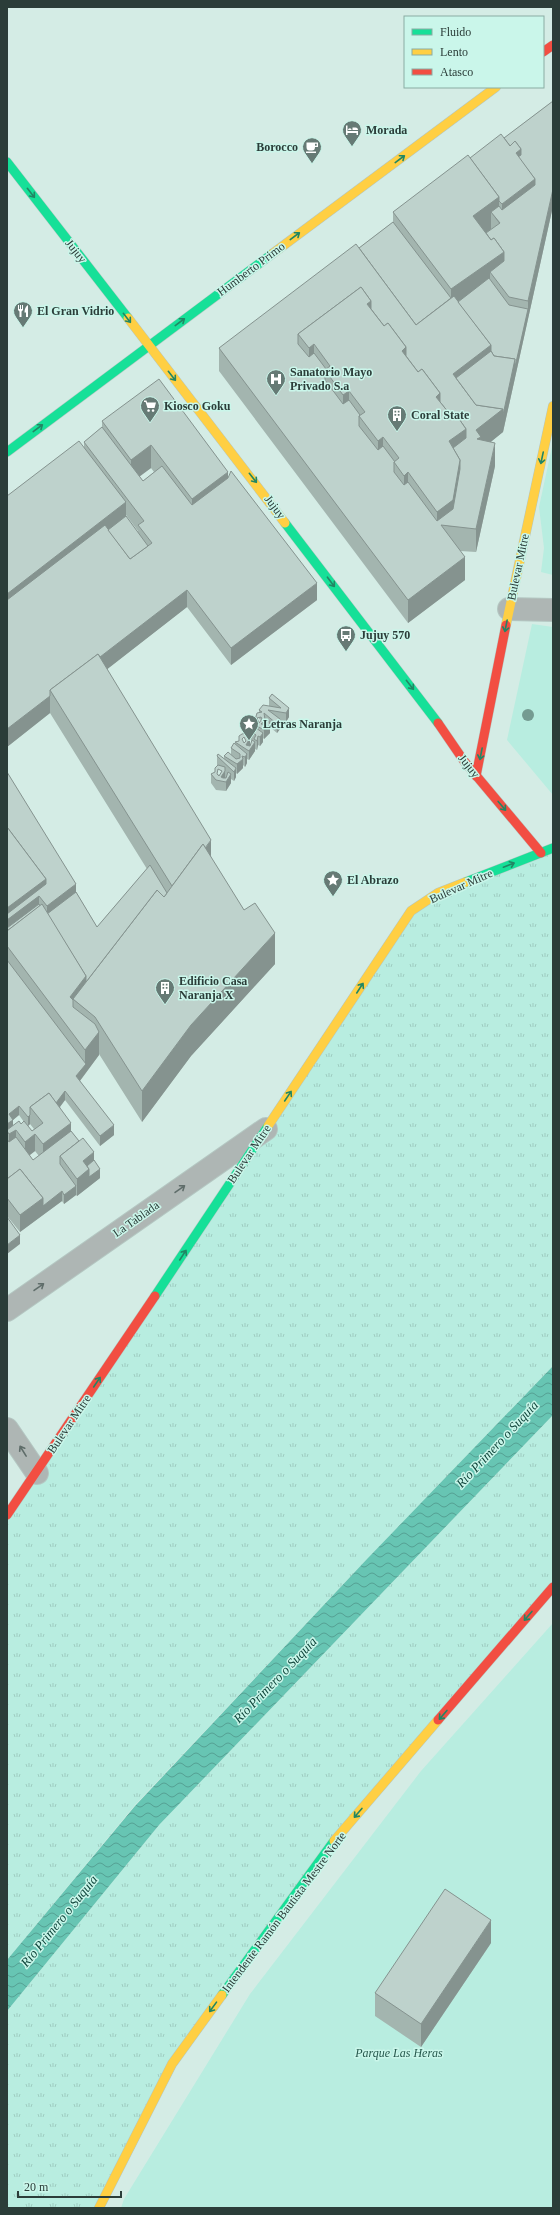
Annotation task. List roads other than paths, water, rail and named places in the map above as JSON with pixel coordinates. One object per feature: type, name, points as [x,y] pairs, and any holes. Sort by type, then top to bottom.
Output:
[{"type":"main road","points":[[544,51],[553,45]]},
{"type":"main road","name":"Humberto Primo","points":[[7,452],[148,345],[495,88]]},
{"type":"main road","name":"Jujuy","points":[[7,162],[426,705],[476,776],[549,863]]},
{"type":"main road","name":"Bulevar Mitre","points":[[476,776],[509,609],[553,406]]},
{"type":"main road","name":"Bulevar Mitre","points":[[7,1515],[411,911],[438,894],[553,848]]},
{"type":"main road","name":"Intendente Ramón Bautista Mestre Norte","points":[[99,2208],[172,2064],[326,1850],[553,1587]]},
{"type":"street","points":[[509,609],[553,610]]},
{"type":"street","name":"La Tablada","points":[[7,1310],[266,1129]]},
{"type":"street","points":[[7,1429],[36,1473]]},
{"type":"water","name":"Río Primero o Suquía","points":[[553,1366],[553,1415],[159,1825],[7,2011],[7,1960],[135,1806],[367,1559]]},
{"type":"place","name":"Morada","points":[[352,147]]},
{"type":"place","name":"Borocco","points":[[312,164]]},
{"type":"place","name":"El Gran Vidrio","points":[[23,328]]},
{"type":"place","name":"Sanatorio Mayo Privado S.a","points":[[276,396]]},
{"type":"place","name":"Kiosco Goku","points":[[150,423]]},
{"type":"place","name":"Coral State","points":[[397,432]]},
{"type":"place","name":"Jujuy 570","points":[[346,652]]},
{"type":"place","name":"Letras Naranja","points":[[249,741]]},
{"type":"place","name":"El Abrazo","points":[[333,897]]},
{"type":"place","name":"Edificio Casa Naranja X","points":[[165,1005]]},
{"type":"park label","name":"Parque Las Heras","points":[[399,2053]]}]
